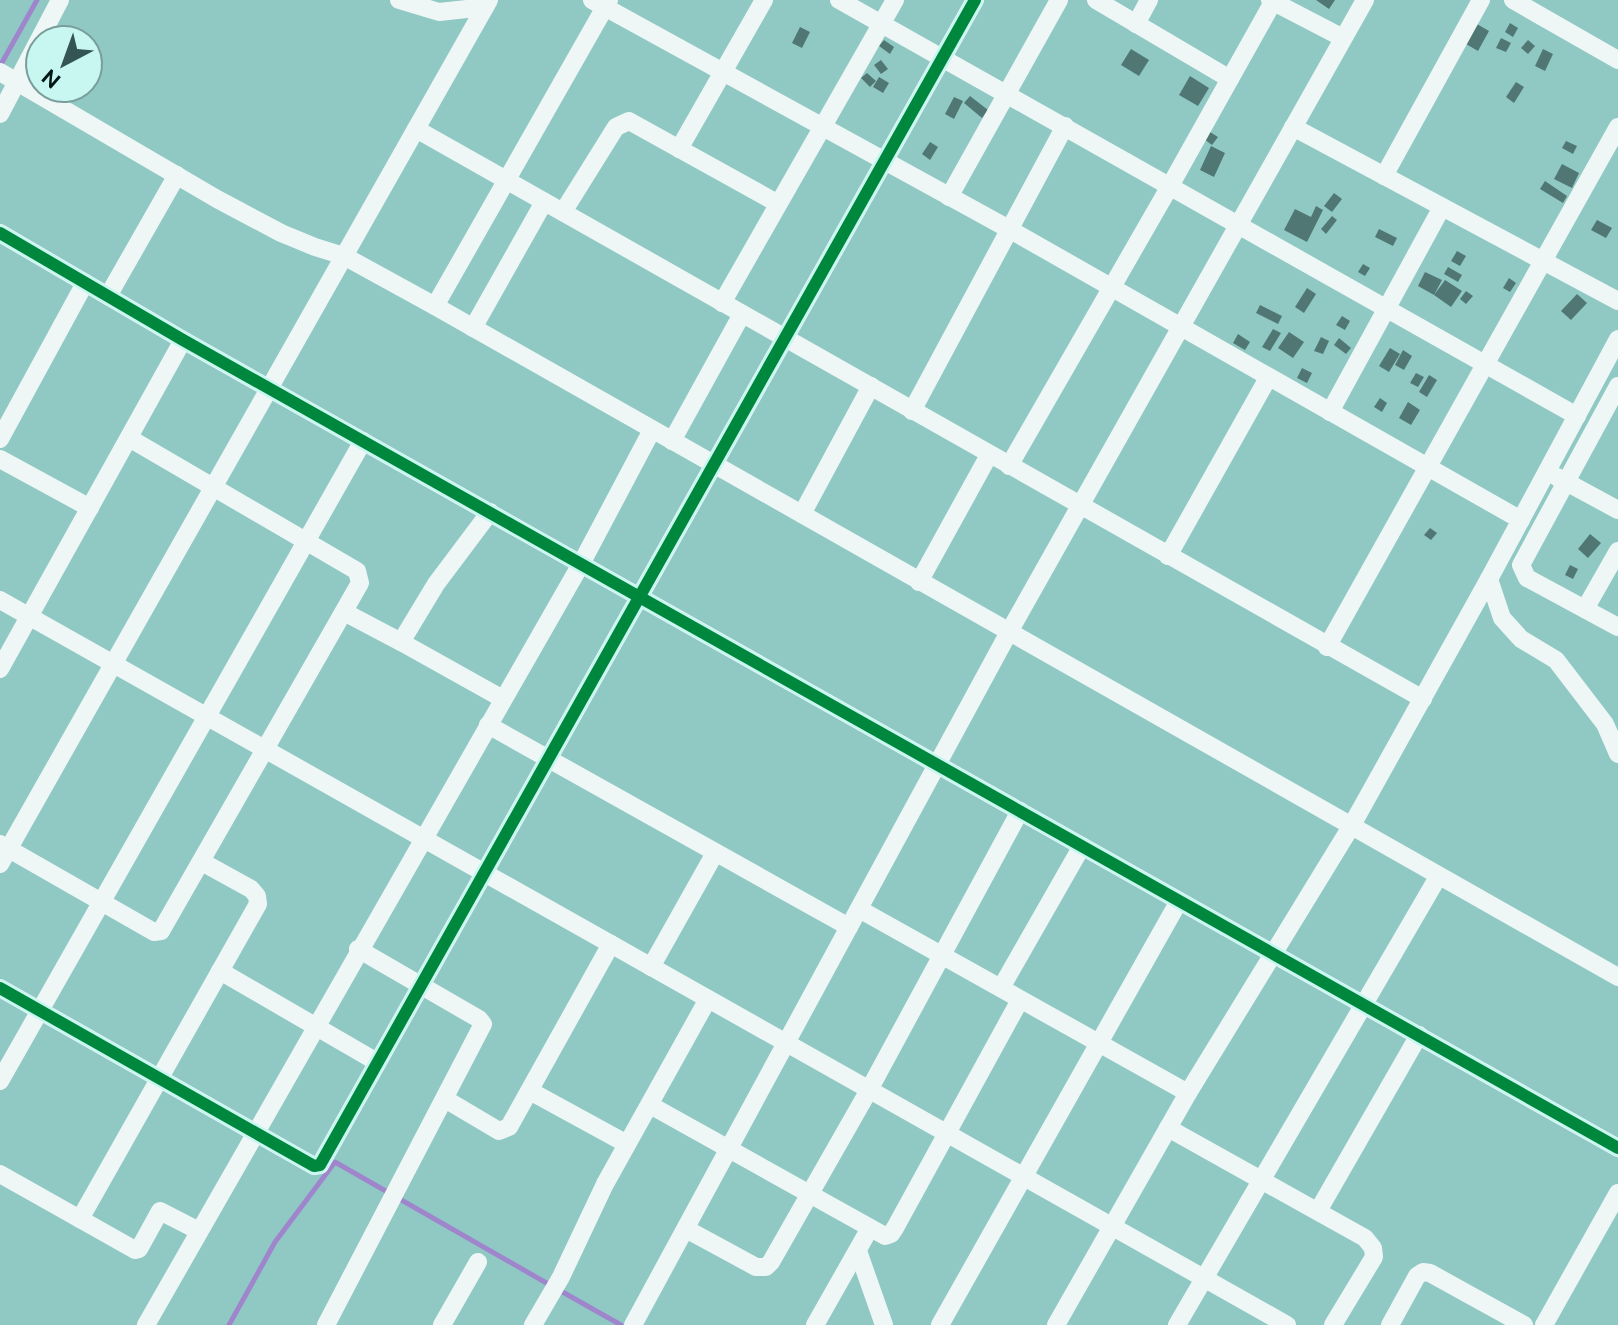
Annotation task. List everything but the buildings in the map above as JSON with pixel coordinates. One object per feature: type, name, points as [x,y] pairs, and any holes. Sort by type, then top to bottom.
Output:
[{"type":"street","points":[[0,114],[60,0]]},
{"type":"street","points":[[399,0],[439,12],[487,3]]},
{"type":"street","points":[[679,149],[764,0]]},
{"type":"street","points":[[839,0],[1577,416]]},
{"type":"street","points":[[722,303],[895,0]]},
{"type":"street","points":[[0,988],[314,1166],[320,1165],[975,0]]},
{"type":"street","points":[[949,197],[1059,0]]},
{"type":"street","points":[[1096,0],[1230,79]]},
{"type":"street","points":[[1136,24],[1149,0]]},
{"type":"street","points":[[633,1325],[1009,632],[1365,0]]},
{"type":"street","points":[[1384,176],[1481,0]]},
{"type":"street","points":[[1513,0],[1618,60]]},
{"type":"street","points":[[1009,466],[1272,1],[1343,38]]},
{"type":"street","points":[[435,306],[507,180],[602,2],[1521,520]]},
{"type":"street","points":[[129,438],[214,487],[357,571],[360,583],[202,862],[161,931],[154,932],[3,853],[214,487],[487,3]]},
{"type":"street","points":[[0,72],[281,233],[344,256],[435,306],[1618,977]]},
{"type":"street","points":[[563,212],[616,127],[629,121],[777,203]]},
{"type":"street","points":[[912,411],[1007,228],[1065,126]]},
{"type":"street","points":[[1293,127],[1618,301]]},
{"type":"street","points":[[1327,647],[1618,127]]},
{"type":"street","points":[[416,129],[1423,699]]},
{"type":"street","points":[[108,296],[177,175]]},
{"type":"street","points":[[473,328],[544,202]]},
{"type":"street","points":[[1330,412],[1442,207]]},
{"type":"street","points":[[0,233],[183,340],[1618,1148]]},
{"type":"street","points":[[0,439],[85,283]]},
{"type":"street","points":[[672,441],[742,314]]},
{"type":"street","points":[[1056,1325],[1188,1093],[1352,825],[1618,339]]},
{"type":"street","points":[[0,669],[183,340]]},
{"type":"street","points":[[1168,556],[1268,378]]},
{"type":"street","points":[[802,514],[871,386]]},
{"type":"street","points":[[1618,386],[1522,559],[1521,570],[1527,578],[1618,627]]},
{"type":"street","points":[[146,1325],[358,949],[581,564],[652,430]]},
{"type":"street","points":[[0,1081],[363,441]]},
{"type":"street","points":[[919,582],[989,455]]},
{"type":"street","points":[[0,459],[90,508]]},
{"type":"street","points":[[1547,472],[1618,510]]},
{"type":"street","points":[[401,642],[436,584],[490,512]]},
{"type":"street","points":[[1585,609],[1618,551]]},
{"type":"street","points":[[1489,579],[1502,618],[1512,632],[1556,660],[1605,724],[1618,754]]},
{"type":"street","points":[[0,600],[1287,1325]]},
{"type":"street","points":[[344,612],[503,699]]},
{"type":"street","points":[[488,725],[849,927]]},
{"type":"street","points":[[686,1229],[756,1267],[766,1267],[771,1262],[869,1090],[1020,811]]},
{"type":"street","points":[[1001,988],[1082,846]]},
{"type":"street","points":[[651,967],[715,853]]},
{"type":"street","points":[[80,1219],[258,904],[257,896],[251,889],[202,862]]},
{"type":"street","points":[[1177,1325],[1438,877]]},
{"type":"street","points":[[940,1325],[1179,901]]},
{"type":"street","points":[[859,909],[1188,1093]]},
{"type":"street","points":[[445,1099],[499,1131],[505,1131],[611,944]]},
{"type":"street","points":[[326,1325],[483,1024],[358,949]]},
{"type":"street","points":[[220,971],[377,1062]]},
{"type":"street","points":[[533,1325],[561,1277],[627,1144],[708,999]]},
{"type":"street","points":[[650,1105],[885,1236],[891,1234],[1020,1000]]},
{"type":"street","points":[[1318,1211],[1419,1035]]},
{"type":"street","points":[[530,1091],[627,1144]]},
{"type":"street","points":[[1168,1128],[1365,1238],[1373,1248],[1374,1257],[1333,1325]]},
{"type":"street","points":[[0,1174],[135,1250],[139,1249],[160,1211],[199,1231]]},
{"type":"street","points":[[1544,1325],[1618,1193]]},
{"type":"street","points":[[815,1325],[870,1228]]},
{"type":"street","points":[[858,1251],[884,1325]]},
{"type":"street","points":[[442,1325],[478,1262]]},
{"type":"street","points":[[1390,1325],[1417,1276],[1423,1272],[1524,1325]]},
{"type":"waterway","points":[[0,66],[37,0]]},
{"type":"waterway","points":[[229,1325],[275,1242],[335,1162],[550,1285]]},
{"type":"waterway","points":[[559,1290],[621,1325]]},
{"type":"cycle path","points":[[0,988],[314,1166],[320,1165],[975,0]]},
{"type":"cycle path","points":[[0,233],[183,340],[1618,1148]]}]
